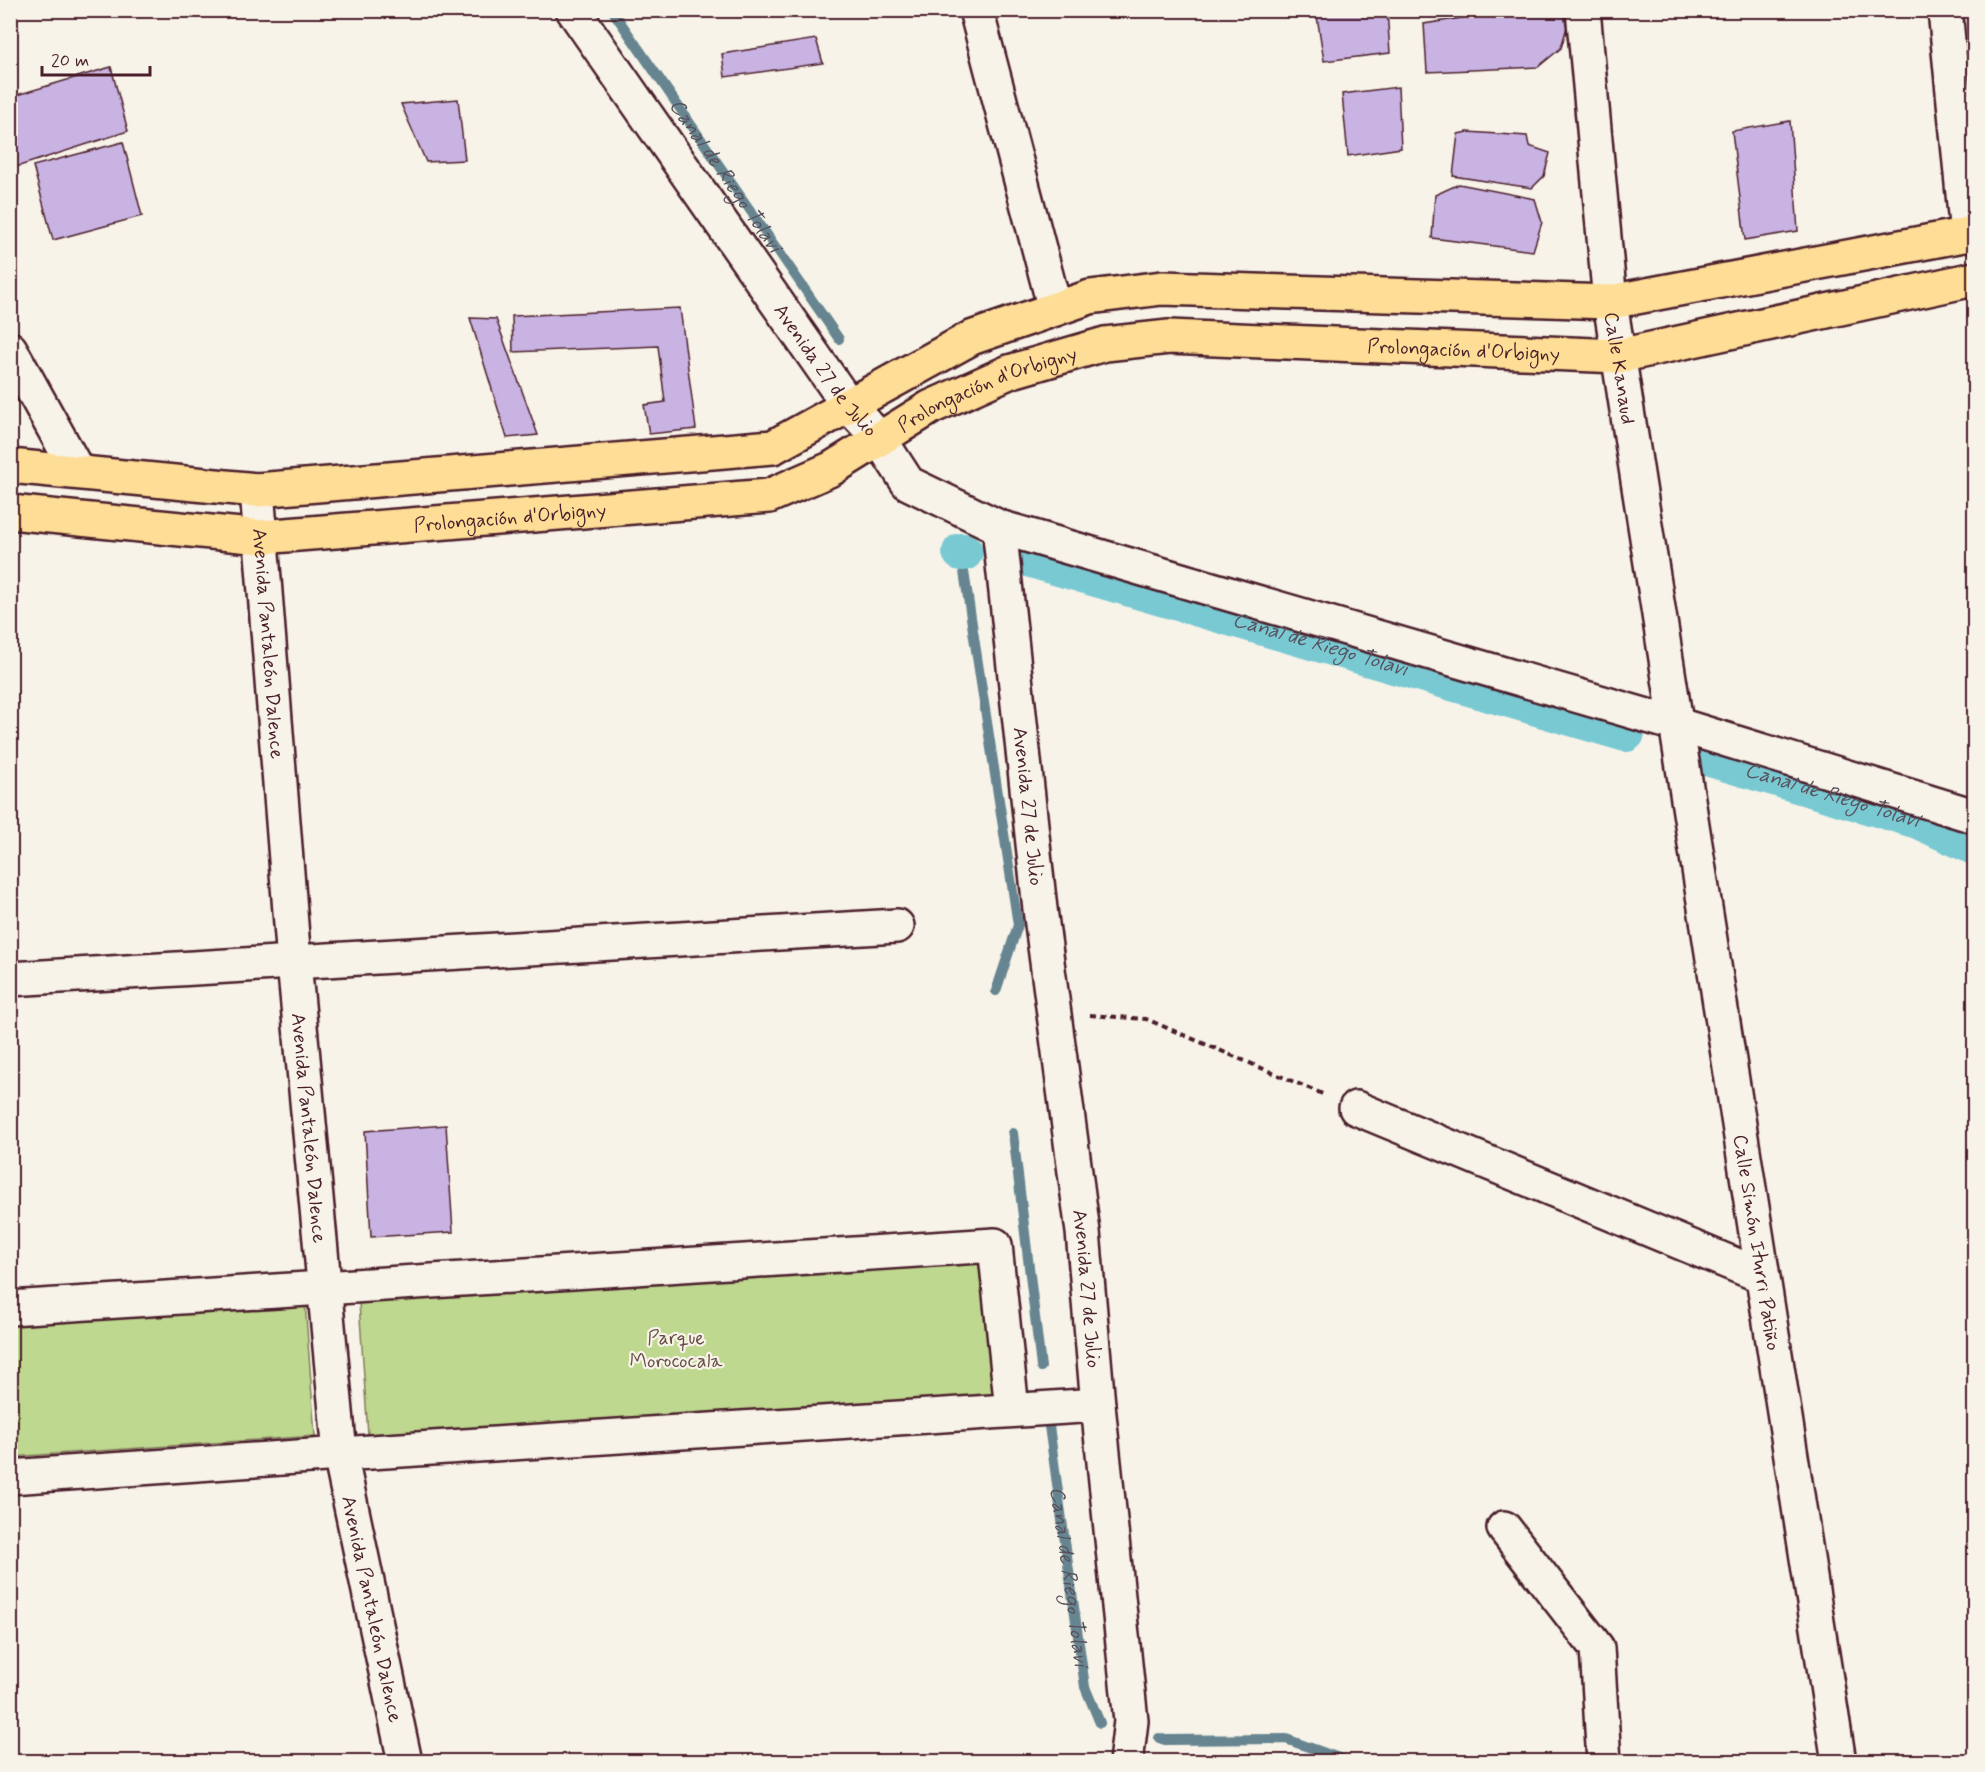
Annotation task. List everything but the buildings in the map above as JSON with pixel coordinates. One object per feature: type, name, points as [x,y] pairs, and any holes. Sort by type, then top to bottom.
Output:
[{"type":"main road","points":[[10,466],[257,490],[773,447],[971,338],[1090,297],[1162,288],[1610,302],[1971,234]]},
{"type":"main road","name":"Prolongación d'Orbigny","points":[[10,512],[261,537],[769,496],[831,469],[930,407],[1009,372],[1105,344],[1169,337],[1619,356],[1974,279]]},
{"type":"street","name":"Avenida 27 de Julio","points":[[573,10],[849,406],[879,438],[908,483],[999,527],[1038,898],[1083,1232],[1098,1405],[1131,1721],[1126,1761]]},
{"type":"street","points":[[976,10],[1055,309]]},
{"type":"street","name":"Calle Kanaud","points":[[1583,10],[1610,302],[1674,724]]},
{"type":"street","points":[[1945,10],[1971,234]]},
{"type":"street","points":[[10,348],[78,472]]},
{"type":"street","name":"Avenida Pantaleón Dalence","points":[[257,490],[294,962],[340,1454],[405,1761]]},
{"type":"street","points":[[999,527],[1674,724],[1974,816]]},
{"type":"street","name":"Calle Simón Iturri Patiño","points":[[1674,724],[1839,1761]]},
{"type":"street","points":[[10,979],[897,926]]},
{"type":"street","points":[[1356,1108],[1762,1276]]},
{"type":"street","points":[[10,1308],[995,1245],[1012,1410]]},
{"type":"street","points":[[10,1477],[1098,1405]]},
{"type":"street","points":[[1504,1528],[1597,1648],[1604,1761]]},
{"type":"path","points":[[1054,1012],[1146,1019],[1356,1108]]},
{"type":"green space","name":"Parque Morococala","points":[[985,1262],[994,1395],[368,1435],[359,1303]]},
{"type":"green space","points":[[305,1302],[315,1436],[11,1457],[11,1323]]},
{"type":"waterway","name":"Canal de Riego Tolavi","points":[[612,10],[839,339]]},
{"type":"waterway","name":"Canal de Riego Tolavi","points":[[961,552],[1018,925],[996,991]]},
{"type":"waterway","name":"Canal de Riego Tolavi","points":[[1013,556],[1021,556],[1626,733]]},
{"type":"waterway","name":"Canal de Riego Tolavi","points":[[1687,751],[1918,820],[1974,846]]},
{"type":"waterway","name":"Canal de Riego Tolavi","points":[[1013,1133],[1041,1367]]},
{"type":"waterway","name":"Canal de Riego Tolavi","points":[[1049,1426],[1085,1687],[1100,1723]]},
{"type":"waterway","name":"Canal de Riego Tolavi","points":[[1159,1738],[1165,1740],[1286,1739],[1350,1762]]}]
